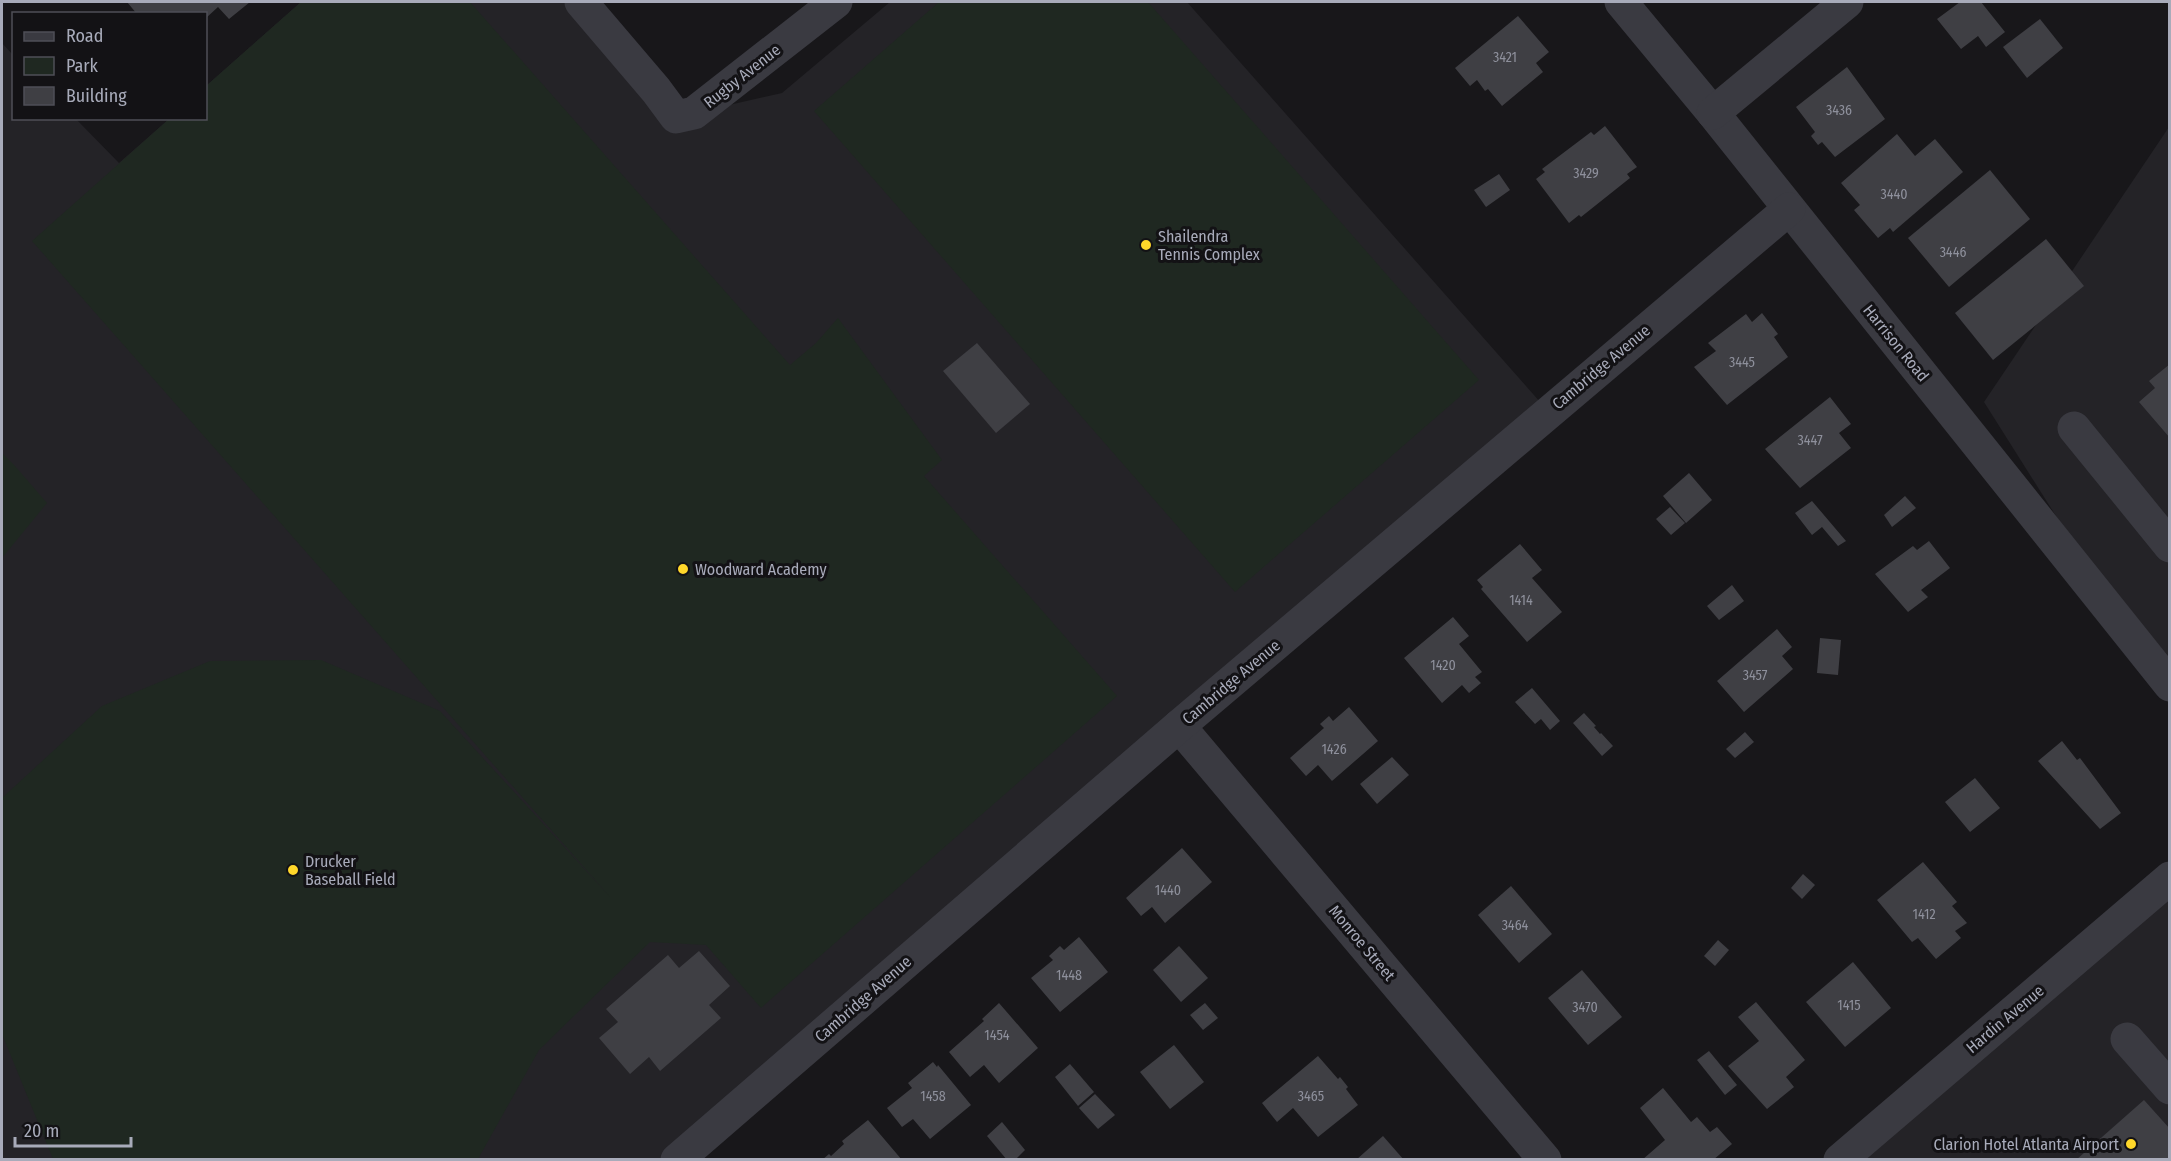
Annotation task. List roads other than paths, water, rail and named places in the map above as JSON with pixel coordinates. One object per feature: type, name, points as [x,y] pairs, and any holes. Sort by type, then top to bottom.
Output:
[{"type":"street","name":"Rugby Avenue","points":[[581,2],[676,117],[694,113],[836,2]]},
{"type":"street","name":"Harrison Road","points":[[1621,2],[1713,113],[2169,685]]},
{"type":"street","points":[[1713,113],[1847,2]]},
{"type":"street","name":"Cambridge Avenue","points":[[677,1160],[1179,726],[1789,209]]},
{"type":"street","points":[[2074,428],[2169,546]]},
{"type":"street","name":"Monroe Street","points":[[1179,726],[1545,1160]]},
{"type":"street","name":"Hardin Avenue","points":[[1839,1160],[2169,878]]},
{"type":"street","points":[[2127,1039],[2169,1088]]},
{"type":"place","name":"Shailendra Tennis Complex","points":[[1146,245]]},
{"type":"place","name":"Woodward Academy","points":[[683,569]]},
{"type":"place","name":"Drucker Baseball Field","points":[[293,870]]},
{"type":"place","name":"Clarion Hotel Atlanta Airport","points":[[2131,1144]]}]
